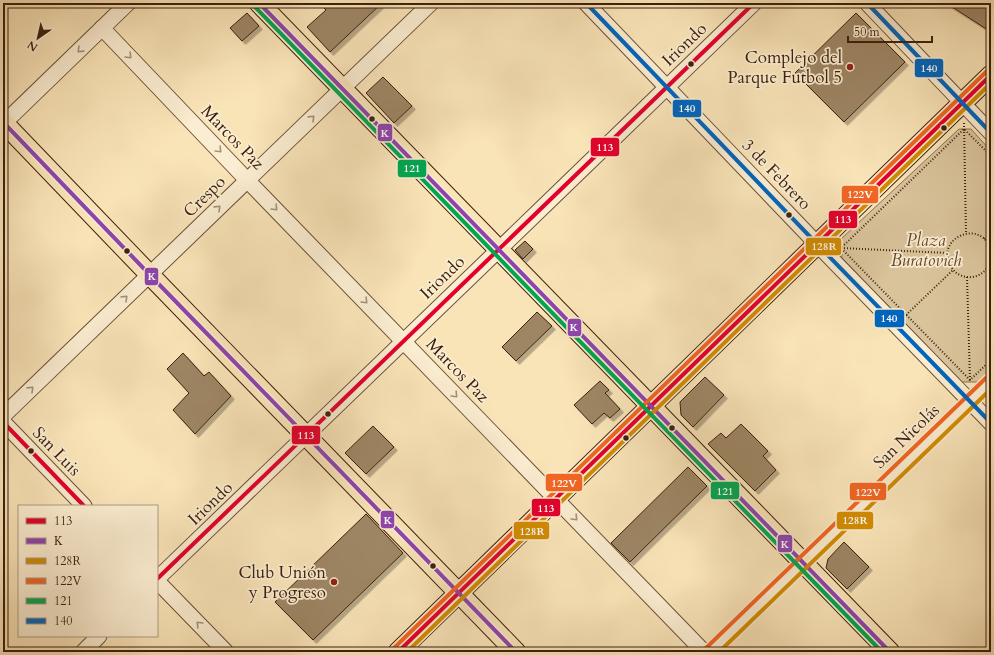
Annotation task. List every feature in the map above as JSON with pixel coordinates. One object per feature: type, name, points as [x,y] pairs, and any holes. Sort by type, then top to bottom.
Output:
[{"type":"main road","points":[[259,3],[890,652]]},
{"type":"main road","points":[[398,652],[991,75]]},
{"type":"main road","points":[[3,123],[516,652]]},
{"type":"street","points":[[3,123],[128,3]]},
{"type":"street","name":"Crespo","points":[[3,416],[431,3]]},
{"type":"street","name":"3 de Febrero","points":[[586,3],[991,423]]},
{"type":"street","name":"Iriondo","points":[[158,579],[754,3]]},
{"type":"street","points":[[867,3],[991,134]]},
{"type":"street","name":"Marcos Paz","points":[[102,28],[704,652]]},
{"type":"street","name":"San Nicolás","points":[[710,652],[991,381]]},
{"type":"street","name":"San Luis","points":[[3,422],[83,505]]},
{"type":"street","points":[[158,581],[226,652]]},
{"type":"street","points":[[83,652],[98,637]]},
{"type":"path","points":[[962,104],[964,129],[966,234]]},
{"type":"path","points":[[964,129],[991,156]]},
{"type":"path","points":[[841,248],[964,129]]},
{"type":"path","points":[[984,239],[991,233]]},
{"type":"path","points":[[991,251],[988,244],[979,236],[973,234],[961,235],[952,242],[948,253],[948,262],[957,273],[967,277],[974,277],[984,272],[991,260]]},
{"type":"path","points":[[817,244],[841,248],[948,253]]},
{"type":"path","points":[[841,248],[970,380]]},
{"type":"path","points":[[906,315],[953,270]]},
{"type":"path","points":[[967,277],[970,380]]},
{"type":"path","points":[[970,380],[991,360]]},
{"type":"green space","name":"Plaza Buratovich","points":[[959,129],[971,129],[991,151],[991,369],[978,382],[962,382],[842,258],[841,239]]},
{"type":"building","points":[[319,3],[382,3],[330,52],[307,27],[326,10]]},
{"type":"building","points":[[946,3],[991,3],[991,32]]},
{"type":"building","points":[[247,13],[259,26],[242,41],[230,28]]},
{"type":"building","name":"Complejo del Parque Futbol 5","points":[[856,13],[905,62],[844,122],[795,73]]},
{"type":"building","points":[[383,77],[412,106],[394,123],[366,93]]},
{"type":"building","points":[[525,241],[533,249],[523,259],[515,250]]},
{"type":"building","points":[[537,312],[552,326],[516,361],[502,347]]},
{"type":"building","points":[[183,353],[204,376],[209,372],[231,396],[195,434],[173,410],[189,393],[167,369]]},
{"type":"building","points":[[705,377],[724,395],[693,427],[681,415],[680,402]]},
{"type":"building","points":[[600,381],[609,390],[605,393],[620,409],[610,418],[604,413],[592,424],[574,405]]},
{"type":"building","points":[[741,424],[768,451],[763,456],[776,470],[755,491],[708,444],[721,433],[726,438]]},
{"type":"building","points":[[373,426],[394,447],[366,474],[345,453]]},
{"type":"building","points":[[688,467],[707,486],[630,562],[611,543]]},
{"type":"building","name":"Club Unión y Progreso","points":[[366,514],[403,553],[313,640],[275,602]]},
{"type":"building","points":[[844,542],[869,567],[847,589],[826,568],[828,559]]},
{"type":"transit line","name":"K","points":[[259,3],[890,652]]},
{"type":"transit line","name":"140","points":[[586,3],[991,423]]},
{"type":"transit line","name":"113","points":[[158,578],[754,3]]},
{"type":"transit line","name":"140","points":[[867,3],[991,133]]},
{"type":"transit line","name":"121","points":[[255,7],[882,652]]},
{"type":"transit line","name":"122V","points":[[394,648],[987,71]]},
{"type":"transit line","name":"113","points":[[398,652],[991,75]]},
{"type":"transit line","name":"128R","points":[[407,652],[991,83]]},
{"type":"transit line","name":"K","points":[[3,122],[516,652]]},
{"type":"transit line","name":"122V","points":[[706,648],[987,377]]},
{"type":"transit line","name":"128R","points":[[719,652],[991,389]]},
{"type":"transit line","name":"113","points":[[3,422],[83,505]]},
{"type":"place","name":"Complejo del Parque Futbol 5","points":[[850,67]]},
{"type":"place","name":"Club Unión y Progreso","points":[[334,582]]}]
